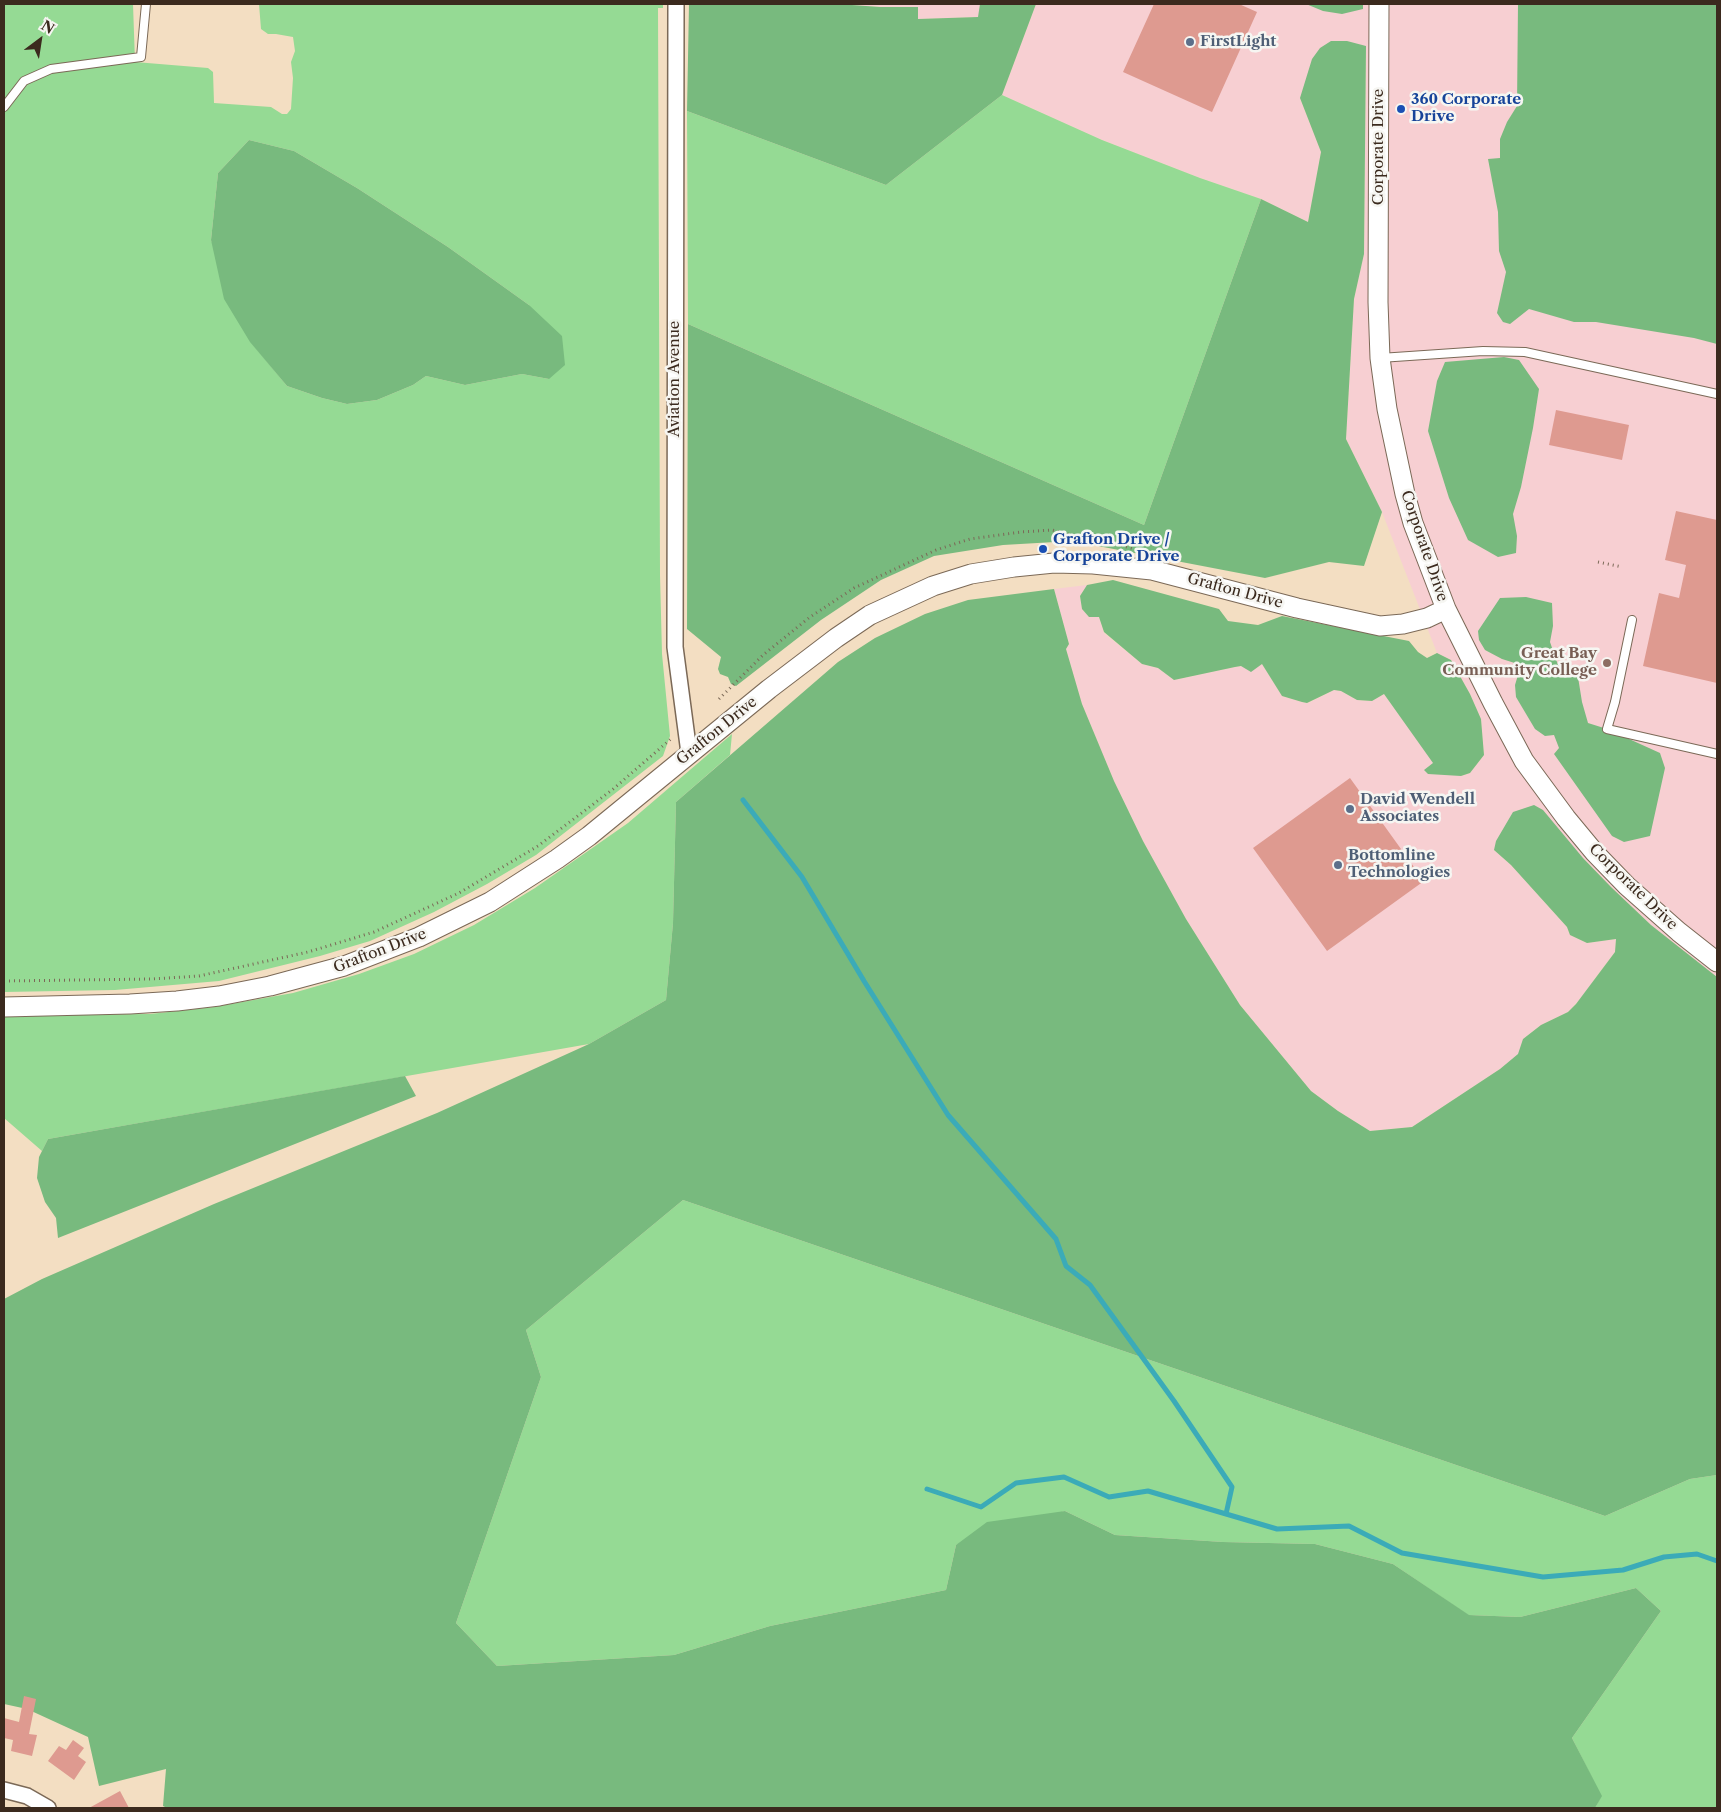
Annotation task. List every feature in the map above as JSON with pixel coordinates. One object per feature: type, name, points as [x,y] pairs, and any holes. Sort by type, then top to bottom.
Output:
[{"type":"street","name":"Aviation Avenue","points":[[676,4],[675,646],[689,753]]},
{"type":"street","name":"Corporate Drive","points":[[1379,4],[1378,302],[1380,358],[1387,409],[1413,523],[1446,609],[1492,703],[1524,761],[1566,818],[1595,853],[1627,886],[1679,932],[1717,962]]},
{"type":"street","name":"Grafton Drive","points":[[4,1007],[130,1004],[219,996],[305,977],[382,952],[455,920],[490,902],[589,836],[776,683],[870,615],[934,586],[971,574],[1014,566],[1054,563],[1093,564],[1152,570],[1297,608],[1380,626],[1403,624],[1427,618],[1446,609]]},
{"type":"street","points":[[4,1790],[27,1796],[48,1808]]},
{"type":"lane","points":[[4,107],[24,81],[51,69],[141,57],[146,4]]},
{"type":"lane","points":[[1380,358],[1483,351],[1525,352],[1717,394]]},
{"type":"lane","points":[[1632,620],[1615,702],[1607,729],[1717,754]]},
{"type":"path","points":[[1073,535],[1108,544]]},
{"type":"path","points":[[1598,562],[1622,567]]},
{"type":"path","points":[[4,981],[152,979],[199,976],[308,952],[374,932],[459,893],[538,846],[612,790],[672,738]]},
{"type":"shaded area","points":[[838,4],[980,4],[979,17],[918,19],[918,7]]},
{"type":"shaded area","points":[[1036,4],[1717,4],[1717,977],[1651,925],[1583,858],[1494,850],[1511,865],[1567,927],[1570,935],[1587,943],[1616,939],[1615,952],[1588,990],[1568,1012],[1541,1025],[1523,1039],[1519,1054],[1500,1069],[1412,1127],[1370,1131],[1338,1111],[1311,1091],[1240,1005],[1186,919],[1143,841],[1114,781],[1082,704],[1066,649],[1069,644],[1054,589],[1087,585],[1080,596],[1082,609],[1089,617],[1099,617],[1104,633],[1142,664],[1158,668],[1174,680],[1235,667],[1262,664],[1282,696],[1302,702],[1308,703],[1334,690],[1341,691],[1357,700],[1372,701],[1384,694],[1434,763],[1461,776],[1470,773],[1484,755],[1481,719],[1470,694],[1451,660],[1437,653],[1382,512],[1346,439],[1354,299],[1364,254],[1366,46],[1300,98],[1321,152],[1308,222],[1261,199],[1200,178],[1102,140],[1002,95]]},
{"type":"green space","points":[[4,4],[133,4],[135,62],[208,68],[213,72],[214,103],[271,107],[282,114],[287,114],[291,109],[293,78],[291,62],[295,51],[293,37],[268,34],[261,29],[259,4],[663,4],[663,8],[658,8],[660,575],[662,654],[670,736],[663,756],[536,855],[434,912],[370,941],[320,956],[219,981],[115,990],[4,992]],"holes":[[[249,140],[294,151],[357,188],[448,247],[529,305],[549,379],[522,374],[465,385],[426,376],[413,385],[377,400],[347,404],[287,386],[251,342],[211,240],[218,173]]]},
{"type":"green space","points":[[689,4],[838,4],[918,7],[918,19],[978,17],[980,4],[1036,4],[1002,95],[886,185],[687,111]]},
{"type":"green space","points":[[1306,4],[1363,4],[1363,9],[1342,14],[1323,11]]},
{"type":"green space","points":[[1518,4],[1717,4],[1717,344],[1694,338],[1596,322],[1574,322],[1529,309],[1510,324],[1503,322],[1497,313],[1506,272],[1499,251],[1498,212],[1488,159],[1500,158],[1500,139],[1507,122],[1517,106]]},
{"type":"green space","points":[[1331,41],[1347,41],[1366,46],[1364,254],[1354,299],[1346,439],[1382,512],[1364,566],[1329,562],[1265,578],[1072,541],[1003,545],[934,556],[881,580],[821,620],[736,686],[731,684],[728,677],[720,674],[718,669],[721,657],[687,629],[688,324],[1144,525],[1261,199],[1308,222],[1321,152],[1300,98],[1312,59],[1320,48]]},
{"type":"green space","points":[[1002,95],[1102,140],[1200,178],[1261,199],[1144,525],[688,324],[687,111],[886,185]]},
{"type":"green space","points":[[249,140],[294,151],[357,188],[448,247],[529,305],[562,336],[565,365],[549,379],[522,374],[465,385],[426,376],[413,385],[377,400],[347,404],[287,386],[250,342],[224,299],[211,240],[218,173]]},
{"type":"green space","points":[[1504,357],[1519,360],[1539,389],[1521,487],[1513,514],[1517,536],[1516,553],[1498,557],[1468,540],[1449,498],[1428,431],[1437,381],[1445,362]]},
{"type":"green space","points":[[1113,580],[1219,609],[1228,621],[1258,625],[1282,616],[1409,641],[1418,652],[1427,658],[1437,653],[1451,660],[1470,694],[1481,719],[1484,755],[1470,773],[1461,776],[1428,774],[1424,770],[1433,763],[1384,694],[1372,701],[1357,700],[1341,691],[1334,690],[1307,703],[1302,702],[1282,696],[1262,664],[1251,672],[1241,666],[1174,680],[1158,668],[1142,664],[1104,632],[1099,617],[1089,617],[1082,609],[1080,596],[1087,585]]},
{"type":"green space","points":[[1054,589],[1069,644],[1066,649],[1082,704],[1114,781],[1143,841],[1186,919],[1240,1005],[1311,1091],[1370,1131],[1412,1127],[1500,1069],[1518,1054],[1523,1039],[1541,1025],[1568,1012],[1576,1004],[1615,952],[1616,939],[1587,943],[1570,935],[1567,927],[1511,865],[1494,850],[1496,841],[1513,812],[1534,805],[1543,810],[1583,858],[1611,887],[1651,925],[1717,977],[1717,1475],[1690,1479],[1605,1516],[683,1200],[526,1330],[541,1377],[456,1623],[497,1666],[674,1655],[770,1626],[946,1590],[956,1545],[987,1522],[1065,1511],[1115,1535],[1223,1542],[1315,1544],[1393,1564],[1469,1615],[1520,1617],[1636,1588],[1661,1611],[1572,1738],[1602,1796],[1595,1808],[167,1808],[163,1806],[166,1769],[99,1786],[88,1737],[27,1709],[4,1704],[4,1299],[42,1279],[214,1204],[437,1113],[589,1044],[666,1000],[673,923],[676,802],[838,662],[875,638],[925,614],[968,600]]},
{"type":"green space","points":[[1526,597],[1552,603],[1553,626],[1550,642],[1558,665],[1578,677],[1588,723],[1607,729],[1660,753],[1665,768],[1650,836],[1624,842],[1612,836],[1554,754],[1559,748],[1554,735],[1545,736],[1535,729],[1516,697],[1515,685],[1521,665],[1502,659],[1485,650],[1479,640],[1478,631],[1500,598]]},
{"type":"green space","points":[[732,734],[730,755],[676,802],[673,923],[666,1000],[589,1044],[48,1139],[42,1151],[4,1118],[4,1015],[150,1014],[214,1007],[293,993],[359,974],[414,954],[474,925],[535,888],[628,823]]},
{"type":"green space","points":[[405,1076],[416,1096],[58,1238],[56,1218],[45,1202],[37,1178],[39,1157],[48,1139]]},
{"type":"green space","points":[[683,1200],[1605,1516],[1690,1479],[1717,1475],[1717,1808],[1595,1808],[1601,1796],[1572,1738],[1661,1611],[1636,1588],[1520,1617],[1468,1615],[1393,1564],[1315,1544],[1223,1542],[1115,1535],[1065,1511],[956,1545],[946,1590],[770,1626],[674,1655],[497,1666],[456,1623],[541,1377],[526,1330]]},
{"type":"building","name":"FirstLight","points":[[1154,4],[1239,4],[1257,12],[1212,112],[1123,72]]},
{"type":"building","points":[[1556,410],[1629,425],[1622,460],[1549,445]]},
{"type":"building","points":[[1676,511],[1717,520],[1717,683],[1643,666],[1659,593],[1679,598],[1686,565],[1665,560]]},
{"type":"building","name":"Bottomline Technologies","points":[[1350,778],[1424,881],[1327,951],[1253,848]]},
{"type":"building","points":[[24,1696],[36,1699],[29,1734],[37,1735],[32,1756],[11,1751],[13,1740],[4,1738],[4,1718],[19,1722]]},
{"type":"building","points":[[73,1740],[84,1748],[78,1756],[86,1762],[74,1780],[48,1761],[59,1746],[66,1750]]},
{"type":"building","points":[[120,1791],[129,1808],[89,1808]]},
{"type":"waterway","points":[[743,800],[802,877],[864,981],[948,1115],[1056,1239],[1066,1266],[1090,1285],[1174,1401],[1232,1487],[1226,1514]]},
{"type":"waterway","points":[[927,1489],[981,1507],[1016,1483],[1064,1477],[1109,1497],[1148,1491],[1277,1529],[1349,1526],[1402,1553],[1543,1577],[1623,1570],[1664,1557],[1697,1554],[1717,1561]]},
{"type":"place","name":"FirstLight","points":[[1190,42]]},
{"type":"place","name":"360 Corporate Drive","points":[[1401,109]]},
{"type":"place","name":"Grafton Drive / Corporate Drive","points":[[1043,549]]},
{"type":"place","name":"Great Bay Community College","points":[[1607,663]]},
{"type":"place","name":"David Wendell Associates","points":[[1350,809]]},
{"type":"place","name":"Bottomline Technologies","points":[[1338,865]]}]
